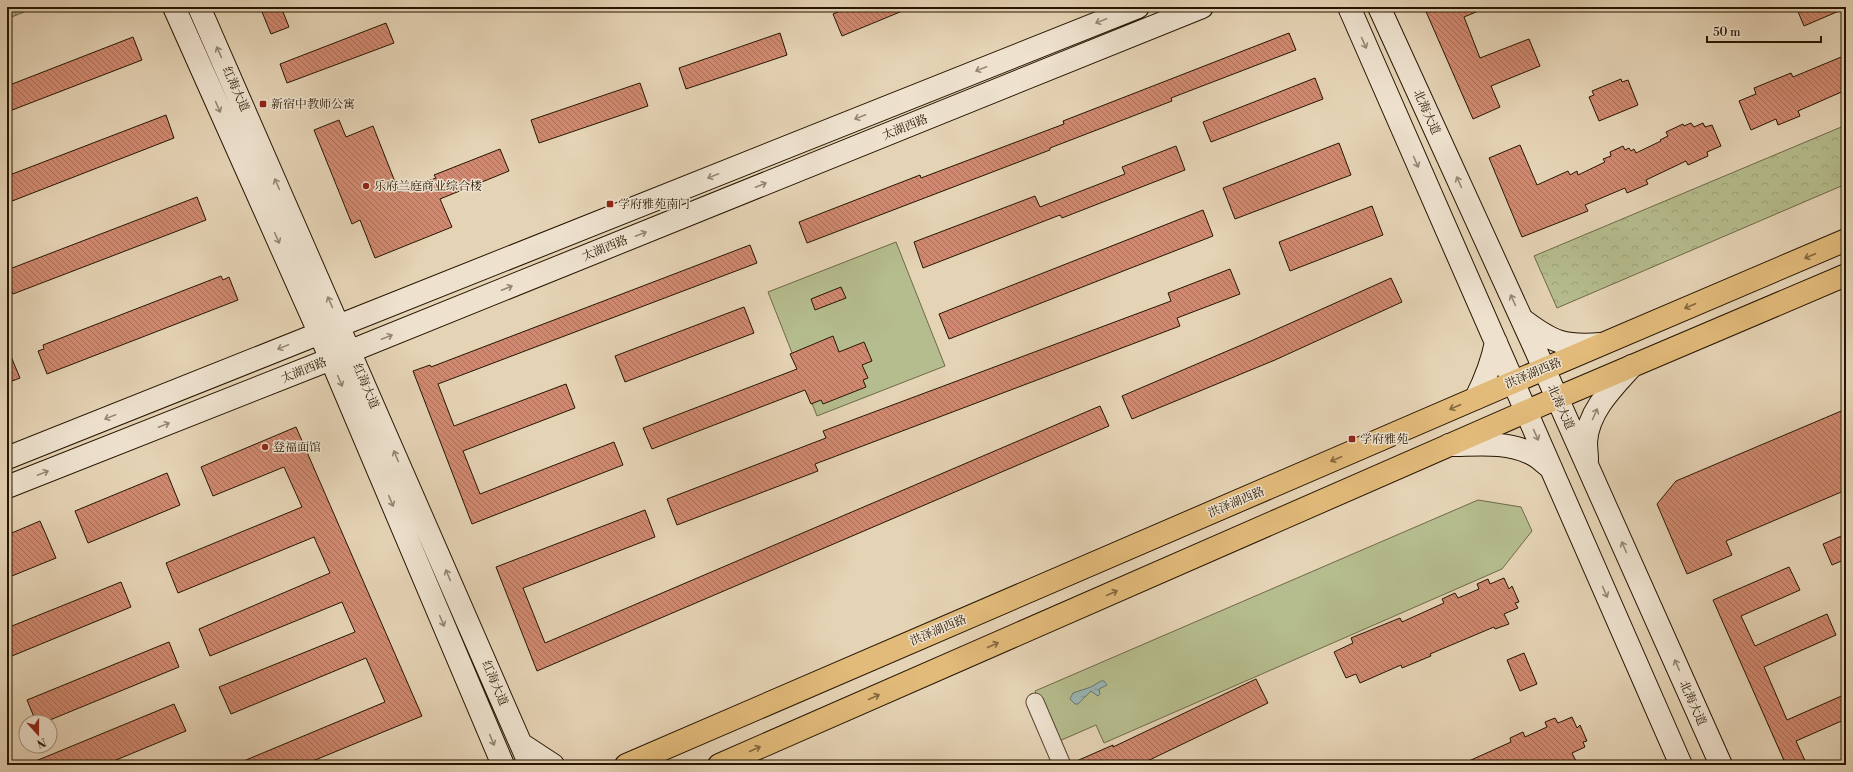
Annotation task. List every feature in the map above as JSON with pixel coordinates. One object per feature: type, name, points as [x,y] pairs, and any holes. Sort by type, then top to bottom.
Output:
[{"type":"main road","name":"洪泽湖西路","points":[[636,762],[1401,430],[1846,240]]},
{"type":"main road","points":[[719,765],[1557,398],[1846,275]]},
{"type":"main road","points":[[1646,325],[1641,335],[1642,346],[1646,352],[1656,356]]},
{"type":"main road","points":[[1401,430],[1418,435],[1422,442],[1423,450],[1418,459]]},
{"type":"street","name":"红海大道","points":[[174,7],[331,359],[502,764]]},
{"type":"street","name":"红海大道","points":[[200,7],[530,765]]},
{"type":"street","points":[[7,458],[339,324],[1138,7]]},
{"type":"street","name":"太湖西路","points":[[7,487],[351,351],[1202,7]]},
{"type":"street","points":[[1349,7],[1681,765]]},
{"type":"street","name":"北海大道","points":[[1379,7],[1495,260],[1721,765]]},
{"type":"street","points":[[1466,274],[1495,260]]},
{"type":"street","points":[[1522,320],[1548,338],[1556,341],[1582,346],[1601,344]]},
{"type":"street","points":[[1476,398],[1487,377],[1496,342]]},
{"type":"street","points":[[1587,465],[1586,441],[1589,429],[1598,408],[1611,390],[1632,366]]},
{"type":"street","points":[[1449,445],[1490,444],[1510,447],[1531,453],[1551,468]]},
{"type":"street","points":[[1582,538],[1585,524],[1592,518],[1601,517],[1613,523]]},
{"type":"street","points":[[1035,702],[1062,765]]},
{"type":"street","points":[[521,744],[553,765]]},
{"type":"green space","points":[[7,7],[36,7],[7,19]]},
{"type":"green space","points":[[1846,125],[1846,184],[1557,308],[1534,256]]},
{"type":"green space","points":[[896,242],[945,366],[817,416],[768,292]]},
{"type":"green space","points":[[1478,500],[1521,507],[1532,531],[1502,569],[1104,743],[1096,725],[1057,742],[1035,691]]},
{"type":"water","points":[[1101,681],[1104,681],[1107,685],[1099,689],[1100,694],[1098,696],[1091,691],[1078,704],[1075,704],[1070,699],[1073,693],[1091,687]]},
{"type":"building","points":[[260,7],[281,7],[289,27],[271,34]]},
{"type":"building","points":[[850,7],[912,7],[842,36],[833,14]]},
{"type":"building","points":[[1424,7],[1488,7],[1464,17],[1480,58],[1529,39],[1540,66],[1491,86],[1500,107],[1473,119]]},
{"type":"building","points":[[1796,7],[1846,7],[1846,8],[1804,26]]},
{"type":"building","points":[[386,23],[394,43],[287,83],[280,64]]},
{"type":"building","points":[[780,33],[787,55],[686,89],[679,68]]},
{"type":"building","points":[[1289,33],[1296,50],[1171,98],[1172,101],[1050,148],[1050,150],[807,243],[799,222],[920,175],[921,178],[1064,124],[1063,121]]},
{"type":"building","points":[[133,37],[142,60],[7,112],[7,86]]},
{"type":"building","points":[[1846,55],[1846,90],[1798,111],[1800,116],[1778,125],[1776,119],[1751,130],[1739,101],[1756,94],[1754,88],[1791,73],[1793,77]]},
{"type":"building","points":[[1315,78],[1323,99],[1211,142],[1203,122]]},
{"type":"building","points":[[1621,79],[1622,82],[1628,80],[1638,105],[1599,121],[1589,97],[1594,95],[1592,91]]},
{"type":"building","points":[[640,83],[648,106],[539,143],[531,120]]},
{"type":"building","points":[[166,115],[174,138],[7,203],[7,176]]},
{"type":"building","name":"乐府兰庭商业综合楼","points":[[339,120],[346,137],[373,126],[399,192],[436,178],[434,175],[500,149],[509,171],[440,199],[452,227],[375,258],[360,220],[352,224],[314,130]]},
{"type":"building","points":[[1691,123],[1694,127],[1703,123],[1705,127],[1712,125],[1721,146],[1707,152],[1708,156],[1688,165],[1686,161],[1646,180],[1648,184],[1627,193],[1625,188],[1585,205],[1588,211],[1522,237],[1489,158],[1520,145],[1537,185],[1568,171],[1570,175],[1577,171],[1578,175],[1605,162],[1603,159],[1611,156],[1610,152],[1623,146],[1625,150],[1629,148],[1631,151],[1634,149],[1636,153],[1661,141],[1660,140],[1668,136],[1666,132],[1683,124],[1684,126]]},
{"type":"building","points":[[1339,143],[1351,175],[1235,219],[1223,188]]},
{"type":"building","points":[[1176,146],[1185,170],[1062,218],[1060,215],[923,268],[914,242],[1035,196],[1040,207],[1125,174],[1122,167]]},
{"type":"building","points":[[197,197],[206,220],[13,294],[7,279],[7,270]]},
{"type":"building","points":[[1372,206],[1383,235],[1290,271],[1279,242]]},
{"type":"building","points":[[1203,210],[1213,236],[949,339],[939,314]]},
{"type":"building","points":[[750,245],[757,263],[438,384],[454,426],[566,384],[575,408],[463,451],[480,494],[614,442],[623,465],[472,524],[413,371],[430,365],[431,367]]},
{"type":"building","points":[[1230,269],[1240,294],[1177,318],[1180,326],[815,464],[818,471],[677,525],[667,499],[826,438],[823,431],[1171,301],[1168,293]]},
{"type":"building","points":[[221,276],[223,280],[229,277],[238,300],[47,374],[38,351],[44,349],[43,345]]},
{"type":"building","points":[[1391,278],[1402,302],[1275,360],[1132,419],[1122,396],[1253,340]]},
{"type":"building","points":[[841,287],[846,298],[815,310],[811,299]]},
{"type":"building","points":[[744,307],[754,333],[625,382],[615,356]]},
{"type":"building","points":[[833,336],[839,352],[864,342],[872,361],[862,365],[868,378],[863,380],[866,387],[823,404],[821,400],[811,404],[805,390],[652,449],[643,428],[797,369],[790,354]]},
{"type":"building","points":[[7,347],[20,378],[7,383]]},
{"type":"building","points":[[1100,406],[1109,426],[537,671],[496,567],[645,510],[655,537],[523,588],[545,643]]},
{"type":"building","points":[[1846,409],[1846,490],[1726,541],[1732,555],[1687,574],[1657,504],[1676,481]]},
{"type":"building","points":[[296,427],[422,716],[303,765],[234,765],[385,702],[366,658],[231,714],[219,687],[355,632],[342,602],[210,656],[199,629],[330,573],[314,537],[178,593],[166,563],[302,507],[284,467],[213,496],[201,467]]},
{"type":"building","points":[[167,473],[180,505],[88,543],[75,511]]},
{"type":"building","points":[[40,521],[56,558],[7,578],[7,535]]},
{"type":"building","points":[[1846,534],[1846,559],[1832,565],[1823,544]]},
{"type":"building","points":[[1789,567],[1800,590],[1741,616],[1755,646],[1827,614],[1836,635],[1764,667],[1787,720],[1846,694],[1846,719],[1796,741],[1807,765],[1786,765],[1713,600]]},
{"type":"building","points":[[1504,578],[1509,589],[1512,586],[1519,602],[1515,603],[1518,608],[1504,614],[1509,624],[1495,629],[1494,627],[1430,654],[1431,656],[1402,668],[1401,665],[1360,683],[1356,674],[1346,678],[1334,652],[1353,643],[1351,638],[1400,618],[1402,622],[1444,603],[1442,599],[1455,593],[1458,598],[1479,589],[1477,584],[1488,579],[1490,584]]},
{"type":"building","points":[[121,582],[131,607],[7,658],[7,628]]},
{"type":"building","points":[[169,642],[179,667],[58,717],[58,714],[33,714],[27,700]]},
{"type":"building","points":[[1524,653],[1537,684],[1520,691],[1507,660]]},
{"type":"building","points":[[1256,679],[1268,703],[1139,765],[1072,765],[1072,763],[1113,745],[1113,747]]},
{"type":"building","points":[[174,704],[186,731],[104,765],[26,765],[53,754],[58,754],[58,752]]},
{"type":"building","points":[[1572,717],[1577,728],[1580,725],[1587,741],[1583,742],[1585,747],[1572,753],[1578,765],[1460,765],[1511,742],[1510,738],[1523,732],[1525,737],[1547,727],[1545,722],[1555,718],[1558,723]]},
{"type":"place","name":"新宿中教师公寓","points":[[263,104]]},
{"type":"place","name":"乐府兰庭商业综合楼","points":[[366,186]]},
{"type":"place","name":"学府雅苑南门","points":[[610,204]]},
{"type":"place","name":"学府雅苑","points":[[1352,439]]},
{"type":"place","name":"登福面馆","points":[[265,447]]}]
